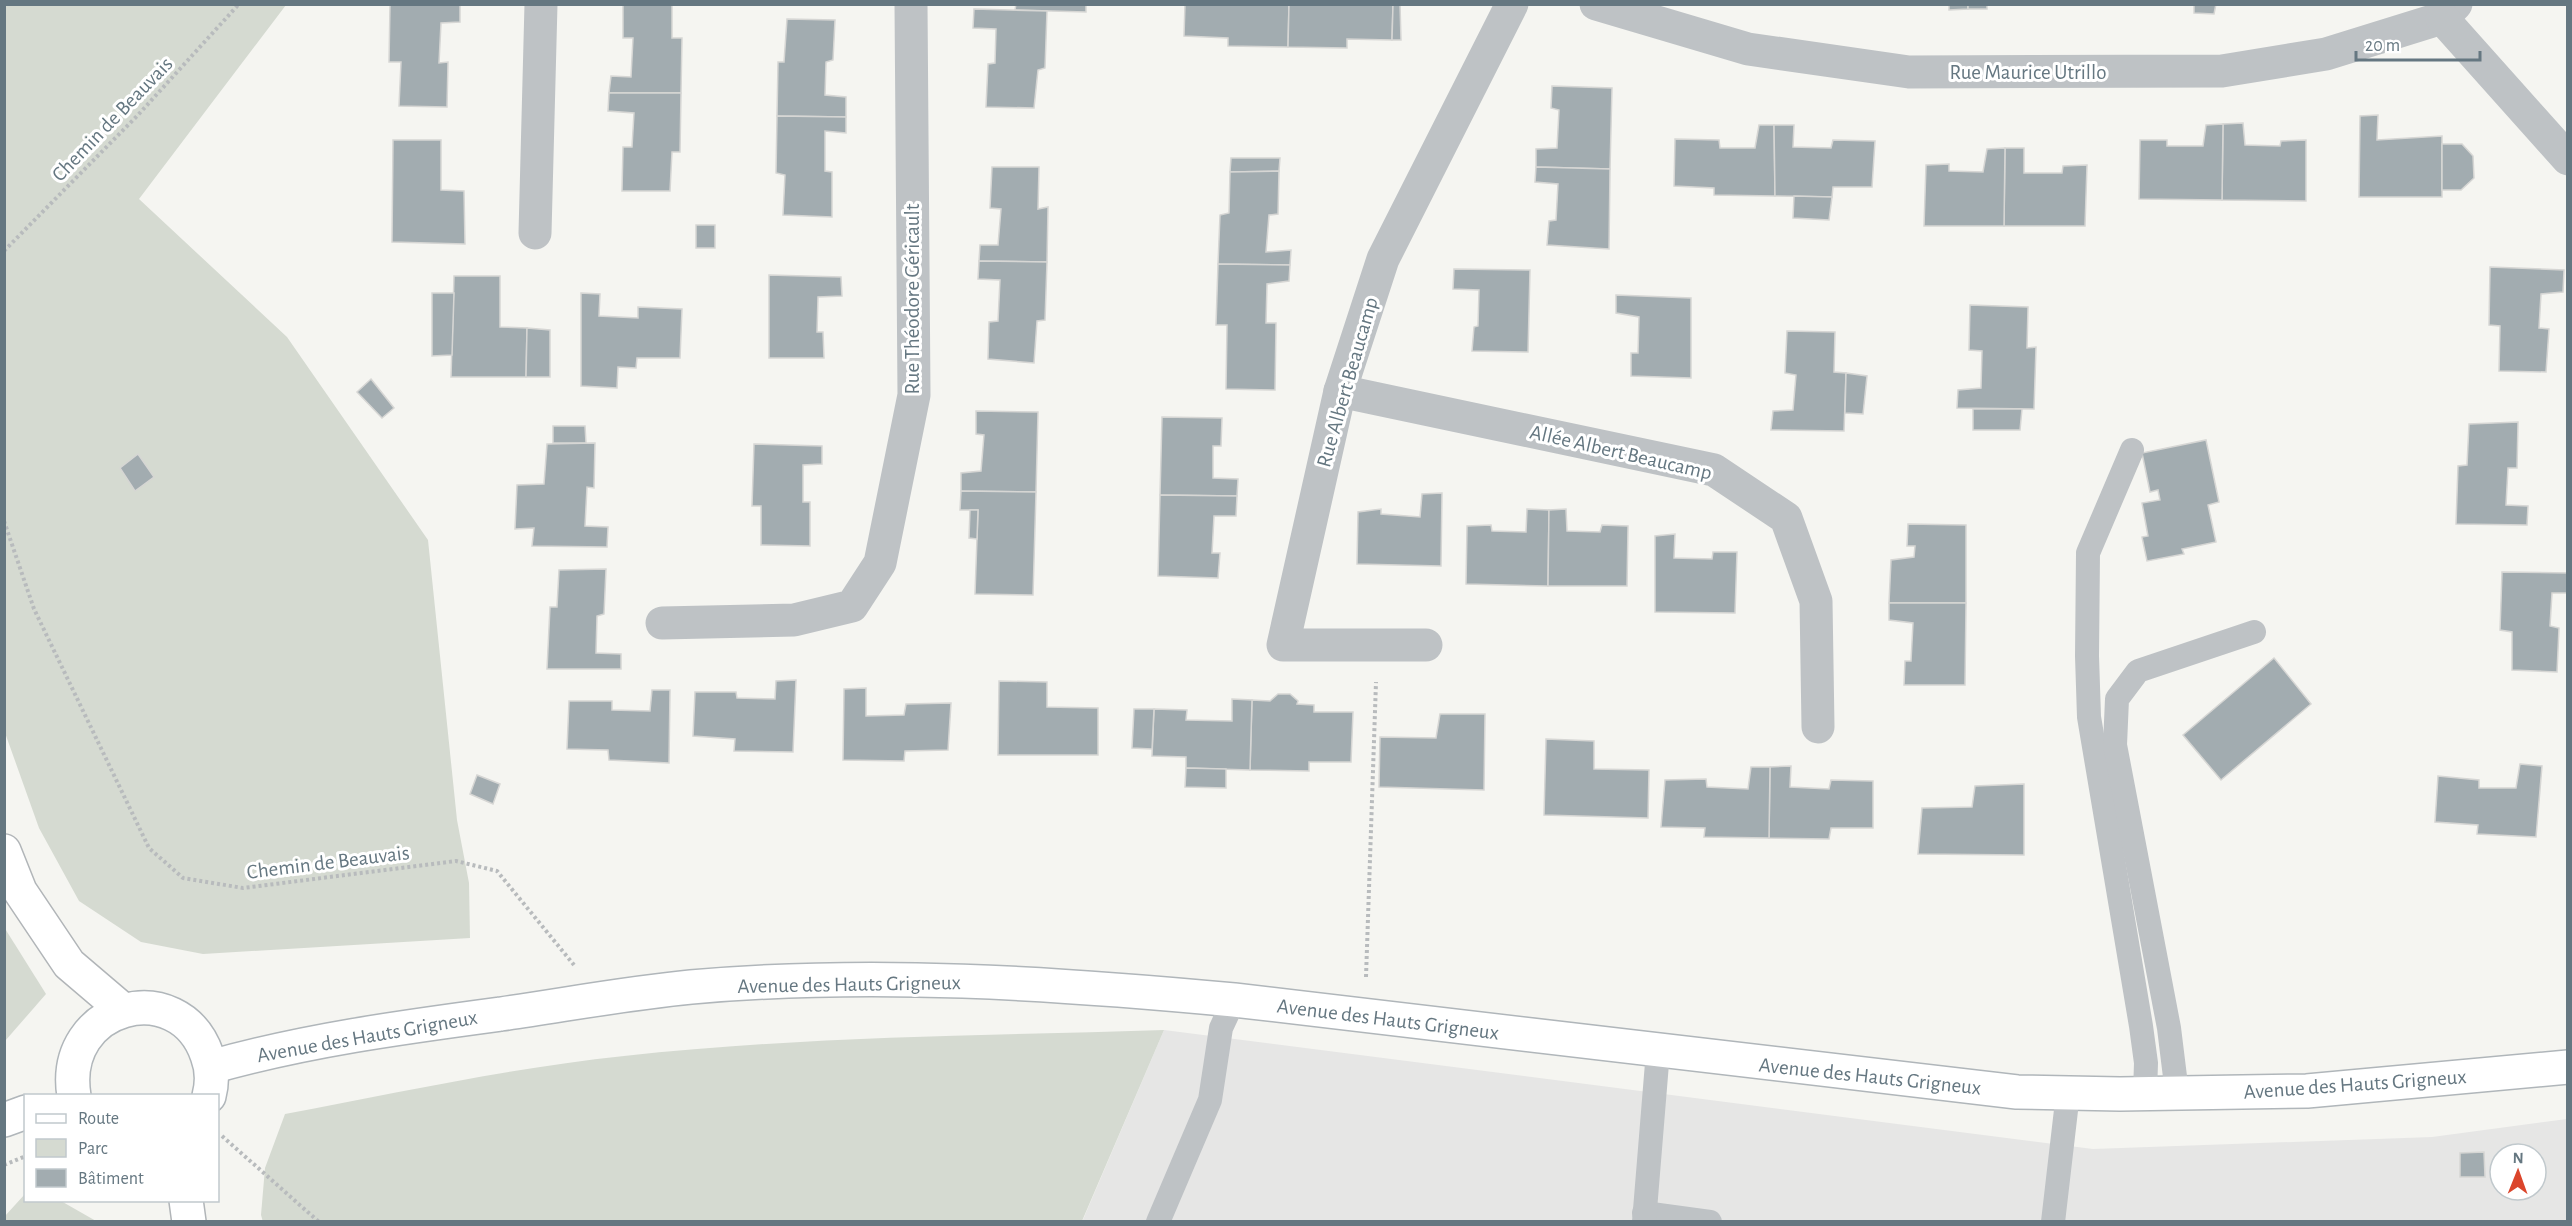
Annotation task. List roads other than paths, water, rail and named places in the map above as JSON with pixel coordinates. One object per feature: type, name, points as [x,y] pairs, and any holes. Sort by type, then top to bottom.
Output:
[{"type":"main road","points":[[4,851],[20,891],[69,964],[123,1010]]},
{"type":"main road","name":"Avenue des Hauts Grigneux","points":[[210,1081],[264,1052],[414,1026],[691,987],[901,978],[1112,988],[1234,1000],[1658,1052],[2017,1092],[2307,1091],[2568,1067]]},
{"type":"main road","points":[[74,1094],[71,1077],[75,1054],[86,1035],[103,1019],[123,1010],[146,1008],[169,1013],[189,1026],[203,1044],[210,1081]]},
{"type":"main road","points":[[186,1202],[189,1221]]},
{"type":"street","points":[[535,233],[541,4]]},
{"type":"street","name":"Rue Théodore Géricault","points":[[662,623],[794,620],[852,606],[880,563],[914,395],[911,4]]},
{"type":"street","name":"Rue Albert Beaucamp","points":[[1426,645],[1283,645],[1340,391],[1383,258],[1512,4]]},
{"type":"street","name":"Rue Maurice Utrillo","points":[[1596,4],[1748,49],[1909,72],[2222,71],[2326,54],[2449,11]]},
{"type":"street","points":[[2449,11],[2568,159]]},
{"type":"street","name":"Allée Albert Beaucamp","points":[[1340,391],[1714,470],[1786,518],[1816,601],[1818,727]]},
{"type":"lane","points":[[2132,450],[2088,553],[2089,717],[2146,1064],[2161,1093]]},
{"type":"lane","points":[[2161,1093],[2169,1028],[2115,745],[2117,699],[2138,671],[2254,632]]},
{"type":"lane","points":[[1158,1221],[1210,1100],[1221,1028],[1234,1000]]},
{"type":"lane","points":[[1658,1052],[1644,1217],[1710,1221]]},
{"type":"lane","points":[[2053,1221],[2068,1093]]}]
